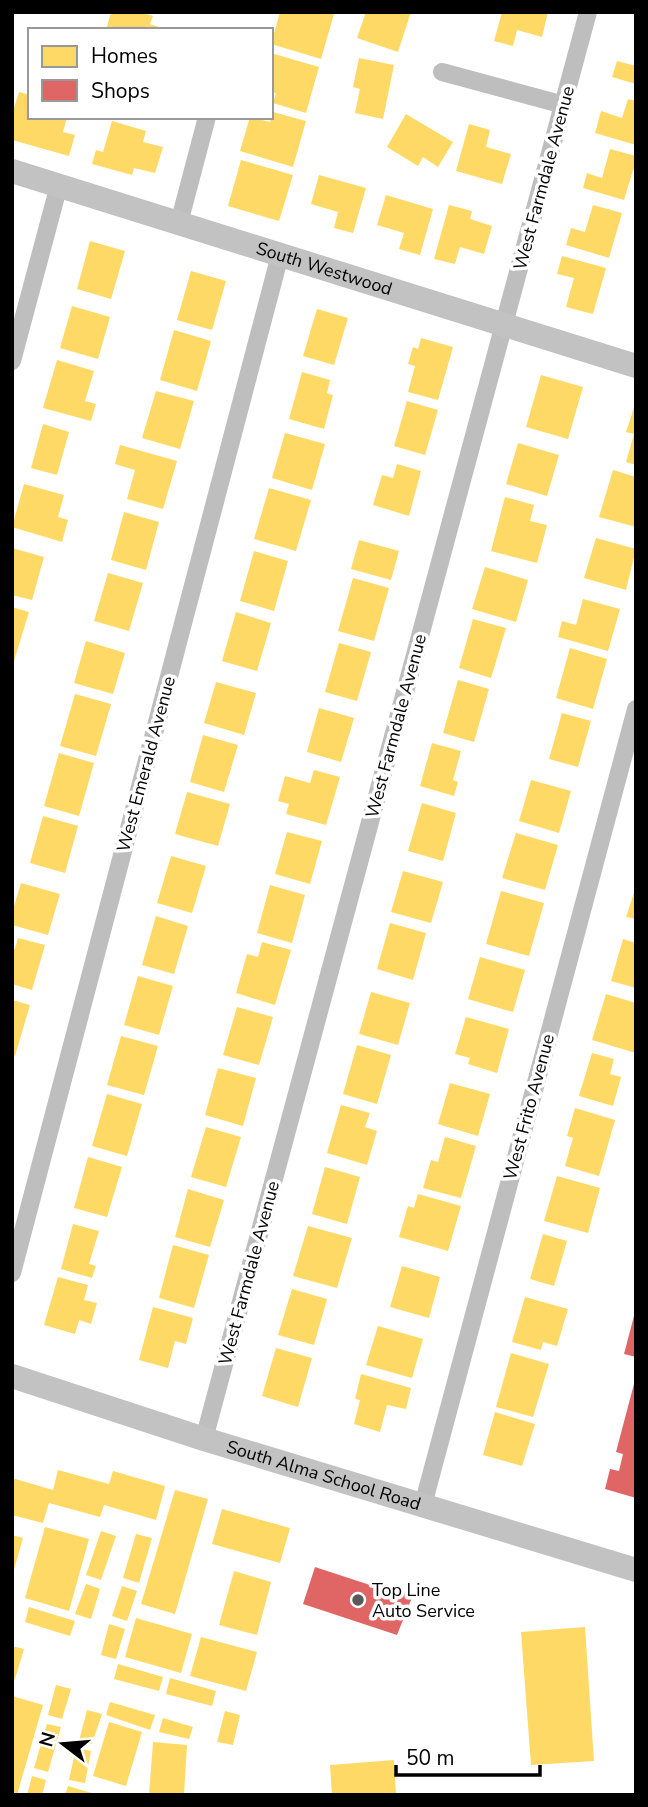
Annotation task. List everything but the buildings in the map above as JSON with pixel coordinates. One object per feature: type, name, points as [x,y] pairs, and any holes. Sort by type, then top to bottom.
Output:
[{"type":"street","name":"West Farmdale Avenue","points":[[204,1440],[588,12]]},
{"type":"street","points":[[442,72],[564,105]]},
{"type":"street","points":[[179,223],[206,119]]},
{"type":"street","name":"South Westwood","points":[[12,171],[636,366]]},
{"type":"street","points":[[12,361],[59,185]]},
{"type":"street","name":"West Emerald Avenue","points":[[12,1273],[280,255]]},
{"type":"street","name":"West Frito Avenue","points":[[423,1505],[636,709]]},
{"type":"street","name":"South Alma School Road","points":[[12,1376],[204,1440],[636,1570]]},
{"type":"place","name":"Top Line Auto Service","points":[[358,1600]]}]
